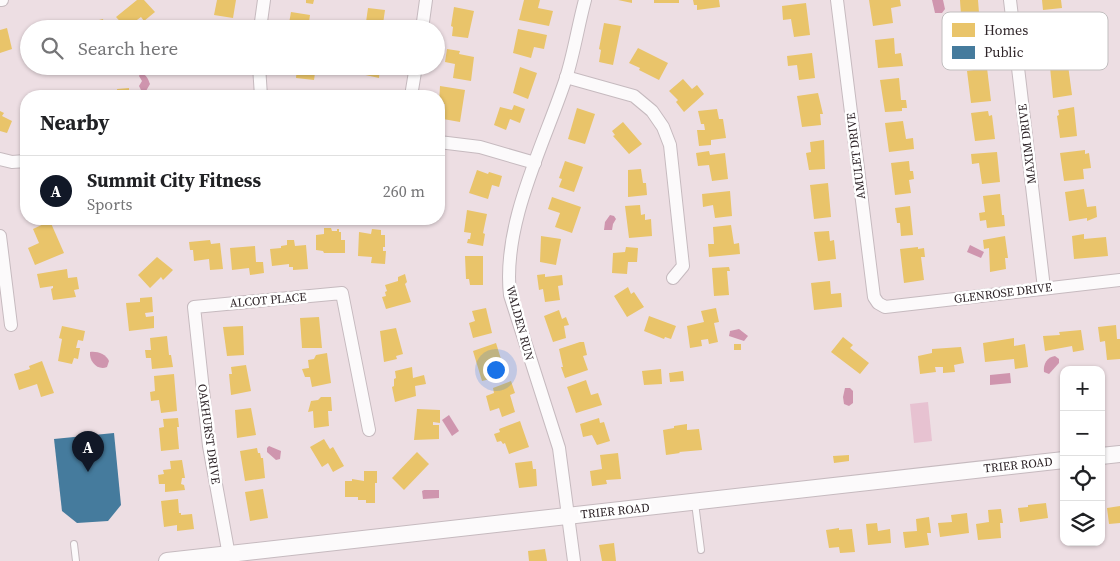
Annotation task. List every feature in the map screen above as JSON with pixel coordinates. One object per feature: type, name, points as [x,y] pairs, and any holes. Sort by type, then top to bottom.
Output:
[{"type":"street","points":[[261,20],[264,0]]},
{"type":"street","points":[[423,20],[426,0]]},
{"type":"street","name":"WALDEN RUN","points":[[574,561],[559,448],[510,295],[508,276],[514,227],[566,76],[584,0]]},
{"type":"street","name":"AMULET DRIVE","points":[[837,0],[874,297],[878,303],[885,306]]},
{"type":"street","name":"MAXIM DRIVE","points":[[1018,70],[1044,288]]},
{"type":"street","points":[[260,75],[261,90]]},
{"type":"street","points":[[412,90],[414,75]]},
{"type":"street","points":[[566,76],[634,96],[652,111],[663,127],[670,145],[683,266],[673,278]]},
{"type":"street","points":[[445,143],[480,147],[535,163]]},
{"type":"street","points":[[0,160],[20,161]]},
{"type":"street","points":[[0,236],[11,325]]},
{"type":"street","name":"GLENROSE DRIVE","points":[[885,306],[1120,280]]},
{"type":"street","name":"ALCOT PLACE","points":[[194,307],[342,294],[369,430]]},
{"type":"street","name":"OAKHURST DRIVE","points":[[194,307],[209,446],[229,557]]},
{"type":"street","points":[[1105,456],[1120,454]]},
{"type":"street","name":"TRIER ROAD","points":[[167,561],[229,557],[568,516],[1060,460]]},
{"type":"lane","points":[[695,502],[701,550]]},
{"type":"lane","points":[[74,544],[76,561]]},
{"type":"shaded area","points":[[932,0],[943,0],[945,9],[942,13],[935,13]]},
{"type":"shaded area","points":[[144,75],[148,79],[150,84],[147,90],[141,90],[139,86],[142,81],[139,76]]},
{"type":"shaded area","points":[[610,215],[616,219],[612,230],[604,230],[605,222]]},
{"type":"shaded area","points":[[970,245],[984,252],[981,258],[967,252]]},
{"type":"shaded area","points":[[739,329],[748,336],[744,341],[729,336],[730,331]]},
{"type":"shaded area","points":[[90,352],[104,355],[109,361],[107,367],[97,367],[91,359]]},
{"type":"shaded area","points":[[1055,356],[1059,359],[1059,363],[1049,374],[1044,372],[1046,361]]},
{"type":"shaded area","points":[[1010,373],[1011,383],[990,385],[990,375]]},
{"type":"shaded area","points":[[845,388],[850,388],[853,391],[853,403],[849,406],[844,404]]},
{"type":"shaded area","points":[[928,402],[932,441],[914,443],[910,404]]},
{"type":"shaded area","points":[[449,415],[459,431],[452,436],[442,420]]},
{"type":"shaded area","points":[[269,446],[281,451],[280,459],[276,460],[267,452]]},
{"type":"shaded area","points":[[439,490],[439,498],[423,499],[422,491]]},
{"type":"building: Homes","points":[[137,0],[144,0],[155,12],[145,20],[141,17],[137,20],[119,20],[116,17]]},
{"type":"building: Homes","points":[[217,0],[236,0],[233,18],[214,15]]},
{"type":"building: Homes","points":[[306,0],[314,0],[313,4],[306,3]]},
{"type":"building: Homes","points":[[524,0],[540,0],[538,8],[553,11],[549,26],[519,20]]},
{"type":"building: Homes","points":[[618,0],[632,0],[632,3]]},
{"type":"building: Homes","points":[[654,0],[679,0],[679,3],[654,3]]},
{"type":"building: Homes","points":[[693,0],[719,0],[720,7],[697,10],[697,5],[694,5]]},
{"type":"building: Homes","points":[[869,0],[900,0],[901,6],[891,8],[893,23],[873,26]]},
{"type":"building: Homes","points":[[960,0],[978,0],[979,12],[961,12]]},
{"type":"building: Homes","points":[[1042,0],[1061,0],[1062,8],[1043,10]]},
{"type":"building: Homes","points":[[806,3],[810,35],[794,37],[791,19],[783,20],[782,6]]},
{"type":"building: Homes","points":[[454,7],[474,11],[468,38],[452,36],[453,27],[451,26]]},
{"type":"building: Homes","points":[[368,8],[385,10],[384,20],[366,20]]},
{"type":"building: Homes","points":[[291,12],[310,15],[309,20],[290,20]]},
{"type":"building: Homes","points":[[604,23],[621,26],[613,65],[599,62],[601,50],[599,49]]},
{"type":"building: Homes","points":[[7,28],[12,49],[0,53],[0,30]]},
{"type":"building: Homes","points":[[518,29],[547,35],[544,49],[534,47],[531,58],[513,53]]},
{"type":"building: Homes","points":[[894,38],[895,54],[901,53],[903,66],[878,68],[875,40]]},
{"type":"building: Homes","points":[[638,48],[668,63],[659,80],[629,63]]},
{"type":"building: Homes","points":[[447,49],[460,51],[459,54],[474,57],[471,81],[453,78],[455,64],[445,62]]},
{"type":"building: Homes","points":[[812,53],[815,78],[799,80],[797,65],[788,66],[787,56]]},
{"type":"building: Homes","points":[[520,67],[537,73],[528,99],[513,93]]},
{"type":"building: Homes","points":[[987,70],[991,101],[971,103],[967,71]]},
{"type":"building: Homes","points":[[1050,70],[1069,70],[1072,95],[1053,98]]},
{"type":"building: Homes","points":[[296,75],[315,75],[314,80],[296,78]]},
{"type":"building: Homes","points":[[366,75],[379,75],[379,78]]},
{"type":"building: Homes","points":[[899,78],[901,100],[906,100],[907,108],[902,108],[902,111],[885,112],[880,80]]},
{"type":"building: Homes","points":[[683,79],[692,89],[697,85],[704,94],[684,112],[676,102],[678,100],[669,91]]},
{"type":"building: Homes","points":[[440,86],[465,90],[460,122],[445,119],[445,90],[440,90]]},
{"type":"building: Homes","points":[[129,88],[129,90],[117,90]]},
{"type":"building: Homes","points":[[818,93],[823,114],[820,114],[821,125],[802,127],[797,96]]},
{"type":"building: Homes","points":[[514,105],[525,109],[520,123],[510,119],[506,130],[494,125],[500,107],[512,110]]},
{"type":"building: Homes","points":[[1074,107],[1077,136],[1060,138],[1058,110]]},
{"type":"building: Homes","points":[[577,108],[595,114],[585,144],[568,139]]},
{"type":"building: Homes","points":[[717,109],[719,119],[723,119],[726,138],[711,140],[711,145],[699,146],[697,130],[705,130],[704,124],[701,124],[698,111]]},
{"type":"building: Homes","points":[[0,111],[4,113],[2,116],[12,121],[7,133],[0,131]]},
{"type":"building: Homes","points":[[988,111],[989,116],[992,115],[995,139],[975,141],[971,113]]},
{"type":"building: Homes","points":[[903,121],[906,139],[913,138],[914,149],[889,152],[885,123]]},
{"type":"building: Homes","points":[[623,122],[642,144],[629,154],[613,136],[615,135],[612,131]]},
{"type":"building: Homes","points":[[824,140],[825,169],[809,170],[806,153],[811,152],[810,142]]},
{"type":"building: Homes","points":[[1085,150],[1085,154],[1089,153],[1091,168],[1083,169],[1084,179],[1064,181],[1060,153]]},
{"type":"building: Homes","points":[[709,151],[710,155],[725,153],[728,179],[712,181],[709,165],[698,166],[696,153]]},
{"type":"building: Homes","points":[[997,152],[1000,182],[982,184],[979,163],[972,164],[971,154]]},
{"type":"building: Homes","points":[[565,161],[583,167],[574,192],[559,187],[562,179],[559,178]]},
{"type":"building: Homes","points":[[909,161],[910,171],[913,171],[914,179],[909,180],[911,193],[895,195],[891,163]]},
{"type":"building: Homes","points":[[641,169],[643,183],[646,183],[647,195],[628,197],[628,170]]},
{"type":"building: Homes","points":[[477,170],[502,176],[499,187],[492,185],[488,199],[469,193]]},
{"type":"building: Homes","points":[[828,183],[831,217],[814,219],[810,185]]},
{"type":"building: Homes","points":[[1084,189],[1087,207],[1096,206],[1097,217],[1087,221],[1087,218],[1069,221],[1065,192]]},
{"type":"building: Homes","points":[[730,191],[732,216],[715,218],[713,205],[703,207],[702,194]]},
{"type":"building: Homes","points":[[1000,194],[1005,226],[987,228],[986,220],[980,221],[979,213],[985,212],[983,196]]},
{"type":"building: Homes","points":[[552,197],[581,207],[572,233],[555,227],[560,213],[548,209]]},
{"type":"building: Homes","points":[[640,205],[641,215],[645,214],[645,220],[651,219],[652,236],[629,238],[625,206]]},
{"type":"building: Homes","points":[[910,206],[913,235],[901,236],[900,223],[897,223],[895,208]]},
{"type":"building: Homes","points":[[467,210],[487,214],[483,233],[485,234],[483,246],[467,243],[471,233],[464,232]]},
{"type":"building: Homes","points":[[42,225],[52,225],[64,253],[35,265],[28,248],[39,243],[33,229]]},
{"type":"building: Homes","points":[[731,225],[734,244],[739,243],[740,254],[709,257],[708,244],[714,244],[713,227]]},
{"type":"building: Homes","points":[[324,228],[331,228],[332,231],[339,229],[341,240],[345,240],[345,253],[324,253],[323,251],[316,250],[316,235],[324,234]]},
{"type":"building: Homes","points":[[372,229],[381,230],[381,235],[385,235],[383,251],[386,251],[385,264],[371,263],[372,257],[358,256],[359,232],[371,234]]},
{"type":"building: Homes","points":[[829,231],[830,241],[834,240],[836,259],[818,261],[814,232]]},
{"type":"building: Homes","points":[[1084,234],[1084,239],[1106,237],[1108,256],[1074,259],[1072,236]]},
{"type":"building: Homes","points":[[541,236],[561,239],[556,265],[540,262]]},
{"type":"building: Homes","points":[[1005,236],[1008,258],[1005,258],[1006,269],[990,272],[989,248],[984,249],[983,240]]},
{"type":"building: Homes","points":[[210,240],[211,244],[220,243],[223,269],[210,270],[209,259],[194,261],[193,250],[190,250],[189,242]]},
{"type":"building: Homes","points":[[287,240],[294,240],[295,246],[306,245],[308,269],[293,270],[293,267],[289,267],[289,264],[272,266],[270,249],[281,248],[281,246],[287,245]]},
{"type":"building: Homes","points":[[255,246],[256,262],[263,262],[264,273],[250,275],[249,268],[232,270],[230,248]]},
{"type":"building: Homes","points":[[626,247],[638,248],[637,262],[628,262],[627,274],[612,273],[613,253],[625,252]]},
{"type":"building: Homes","points":[[918,247],[918,249],[924,248],[925,257],[921,257],[924,280],[904,283],[900,249]]},
{"type":"building: Homes","points":[[465,256],[483,256],[483,285],[470,285],[469,279],[466,279]]},
{"type":"building: Homes","points":[[157,257],[173,270],[163,280],[161,277],[150,288],[138,275]]},
{"type":"building: Homes","points":[[729,267],[730,271],[727,271],[729,295],[714,296],[712,268]]},
{"type":"building: Homes","points":[[67,269],[68,278],[77,277],[79,289],[74,290],[76,297],[53,300],[51,289],[53,286],[40,288],[37,274]]},
{"type":"building: Homes","points":[[405,274],[407,282],[405,284],[411,302],[386,309],[382,297],[386,296],[385,285],[398,281],[398,277]]},
{"type":"building: Homes","points":[[545,274],[545,277],[562,275],[563,285],[558,286],[560,300],[545,302],[543,289],[539,290],[537,275]]},
{"type":"building: Homes","points":[[830,281],[831,294],[841,293],[842,307],[814,310],[811,283]]},
{"type":"building: Homes","points":[[628,287],[631,294],[634,292],[644,307],[627,317],[614,296]]},
{"type":"building: Homes","points":[[152,297],[153,312],[145,313],[146,317],[154,316],[154,328],[129,331],[126,303],[140,302],[140,298]]},
{"type":"building: Homes","points":[[486,308],[492,333],[473,338],[469,323],[475,321],[472,311]]},
{"type":"building: Homes","points":[[716,308],[719,322],[714,323],[718,342],[709,344],[708,339],[701,340],[702,346],[690,348],[687,326],[704,322],[701,311]]},
{"type":"building: Homes","points":[[559,310],[562,319],[566,317],[569,325],[564,326],[566,338],[553,342],[544,316]]},
{"type":"building: Homes","points":[[649,316],[676,326],[671,339],[665,337],[664,339],[644,331]]},
{"type":"building: Homes","points":[[319,317],[322,348],[302,348],[300,318]]},
{"type":"building: Homes","points":[[1116,325],[1117,339],[1120,339],[1120,359],[1107,360],[1105,341],[1100,342],[1098,327]]},
{"type":"building: Homes","points":[[62,326],[85,331],[83,341],[78,340],[76,348],[80,348],[78,359],[74,358],[72,364],[58,361],[62,339],[59,338]]},
{"type":"building: Homes","points":[[243,326],[244,355],[227,356],[223,327]]},
{"type":"building: Homes","points":[[396,328],[403,354],[396,356],[397,359],[384,362],[380,331]]},
{"type":"building: Homes","points":[[1081,330],[1084,350],[1073,352],[1072,346],[1045,351],[1043,336],[1060,335],[1059,332]]},
{"type":"building: Homes","points":[[167,336],[169,355],[171,355],[173,367],[152,369],[151,358],[146,358],[145,350],[151,350],[150,338]]},
{"type":"building: Homes","points":[[843,337],[853,345],[850,348],[869,363],[860,374],[831,352]]},
{"type":"building: Homes","points":[[1014,338],[1014,346],[1025,344],[1028,367],[1015,369],[1014,359],[985,362],[983,343]]},
{"type":"building: Homes","points":[[584,342],[587,355],[583,356],[588,370],[565,378],[561,367],[563,367],[559,349]]},
{"type":"building: Homes","points":[[496,343],[501,359],[494,361],[499,377],[482,381],[473,351]]},
{"type":"building: Homes","points":[[734,344],[741,344],[741,350],[734,350]]},
{"type":"building: Homes","points":[[961,347],[964,363],[954,365],[955,372],[943,373],[943,367],[935,367],[936,372],[920,374],[918,356],[932,353],[932,349]]},
{"type":"building: Homes","points":[[327,353],[331,383],[312,387],[310,377],[305,377],[302,369],[309,368],[308,360],[314,359],[316,355]]},
{"type":"building: Homes","points":[[42,361],[54,393],[41,397],[37,384],[19,390],[14,374],[30,369],[29,366]]},
{"type":"building: Homes","points":[[246,365],[251,391],[231,395],[229,374],[232,374],[231,367]]},
{"type":"building: Homes","points":[[412,367],[413,378],[424,375],[426,384],[415,386],[416,396],[395,402],[392,387],[396,378],[395,371]]},
{"type":"building: Homes","points":[[661,369],[662,384],[644,385],[642,371]]},
{"type":"building: Homes","points":[[683,371],[684,381],[670,382],[669,373]]},
{"type":"building: Homes","points":[[174,374],[177,411],[161,413],[159,400],[151,401],[150,392],[155,391],[154,376]]},
{"type":"building: Homes","points":[[586,380],[591,395],[598,393],[602,405],[576,413],[567,387]]},
{"type":"building: Homes","points":[[511,381],[515,393],[510,395],[515,412],[502,417],[499,408],[490,411],[486,396],[494,393],[493,388]]},
{"type":"building: Homes","points":[[321,397],[331,397],[332,411],[328,411],[329,426],[314,428],[313,411],[308,412],[311,401],[318,400]]},
{"type":"building: Homes","points":[[251,408],[256,435],[237,438],[235,410]]},
{"type":"building: Homes","points":[[417,409],[440,410],[440,423],[433,422],[433,425],[439,425],[439,439],[414,440]]},
{"type":"building: Homes","points":[[178,418],[179,449],[161,451],[159,428],[164,427],[163,419]]},
{"type":"building: Homes","points":[[599,418],[600,423],[604,422],[610,441],[597,445],[592,435],[583,437],[580,424]]},
{"type":"building: Homes","points":[[520,421],[529,447],[509,454],[505,443],[497,442],[494,434],[500,432],[499,429]]},
{"type":"building: Homes","points":[[687,424],[687,430],[699,429],[702,450],[666,455],[663,430]]},
{"type":"building: Homes","points":[[324,439],[330,449],[333,447],[344,466],[333,472],[328,463],[322,467],[310,447]]},
{"type":"building: Homes","points":[[257,448],[261,458],[263,458],[265,478],[245,481],[240,451]]},
{"type":"building: Homes","points":[[417,452],[429,464],[404,490],[392,478]]},
{"type":"building: Homes","points":[[618,453],[621,479],[606,480],[607,484],[592,486],[590,471],[602,469],[600,455]]},
{"type":"building: Homes","points":[[849,455],[849,461],[834,463],[833,456]]},
{"type":"building: Homes","points":[[182,460],[185,478],[182,478],[181,484],[184,485],[185,490],[165,492],[165,484],[159,484],[158,475],[164,474],[163,470],[171,469],[170,461]]},
{"type":"building: Homes","points":[[532,461],[533,469],[536,469],[537,486],[519,488],[515,463]]},
{"type":"building: Homes","points":[[364,471],[377,471],[375,503],[366,503],[366,500],[358,500],[358,497],[345,497],[345,481],[352,481],[352,479],[364,481]]},
{"type":"building: Homes","points":[[263,489],[268,518],[250,521],[245,492]]},
{"type":"building: Homes","points":[[178,499],[179,513],[181,515],[192,514],[194,529],[177,531],[177,525],[164,527],[161,501]]},
{"type":"building: Homes","points":[[1046,503],[1048,518],[1020,522],[1018,508]]},
{"type":"building: Homes","points":[[1120,506],[1120,523],[1109,524],[1107,508]]},
{"type":"building: Homes","points":[[1001,509],[1003,523],[1000,523],[1001,538],[978,540],[976,524],[989,522],[988,510]]},
{"type":"building: Homes","points":[[967,513],[969,533],[940,537],[938,523],[952,522],[951,515]]},
{"type":"building: Homes","points":[[929,517],[931,533],[927,533],[929,545],[905,548],[903,532],[917,531],[916,519]]},
{"type":"building: Homes","points":[[877,523],[878,531],[890,529],[891,543],[868,545],[866,524]]},
{"type":"building: Homes","points":[[839,528],[839,530],[852,529],[855,552],[840,553],[839,547],[829,548],[826,530]]},
{"type":"building: Homes","points":[[614,543],[616,561],[602,561],[599,545]]},
{"type":"building: Homes","points":[[545,549],[547,561],[529,561],[528,551]]},
{"type":"building: Public","points":[[114,433],[121,505],[108,521],[77,523],[62,511],[54,439]]},
{"type":"place","name":"Summit City Fitness","points":[[88,472]]}]
